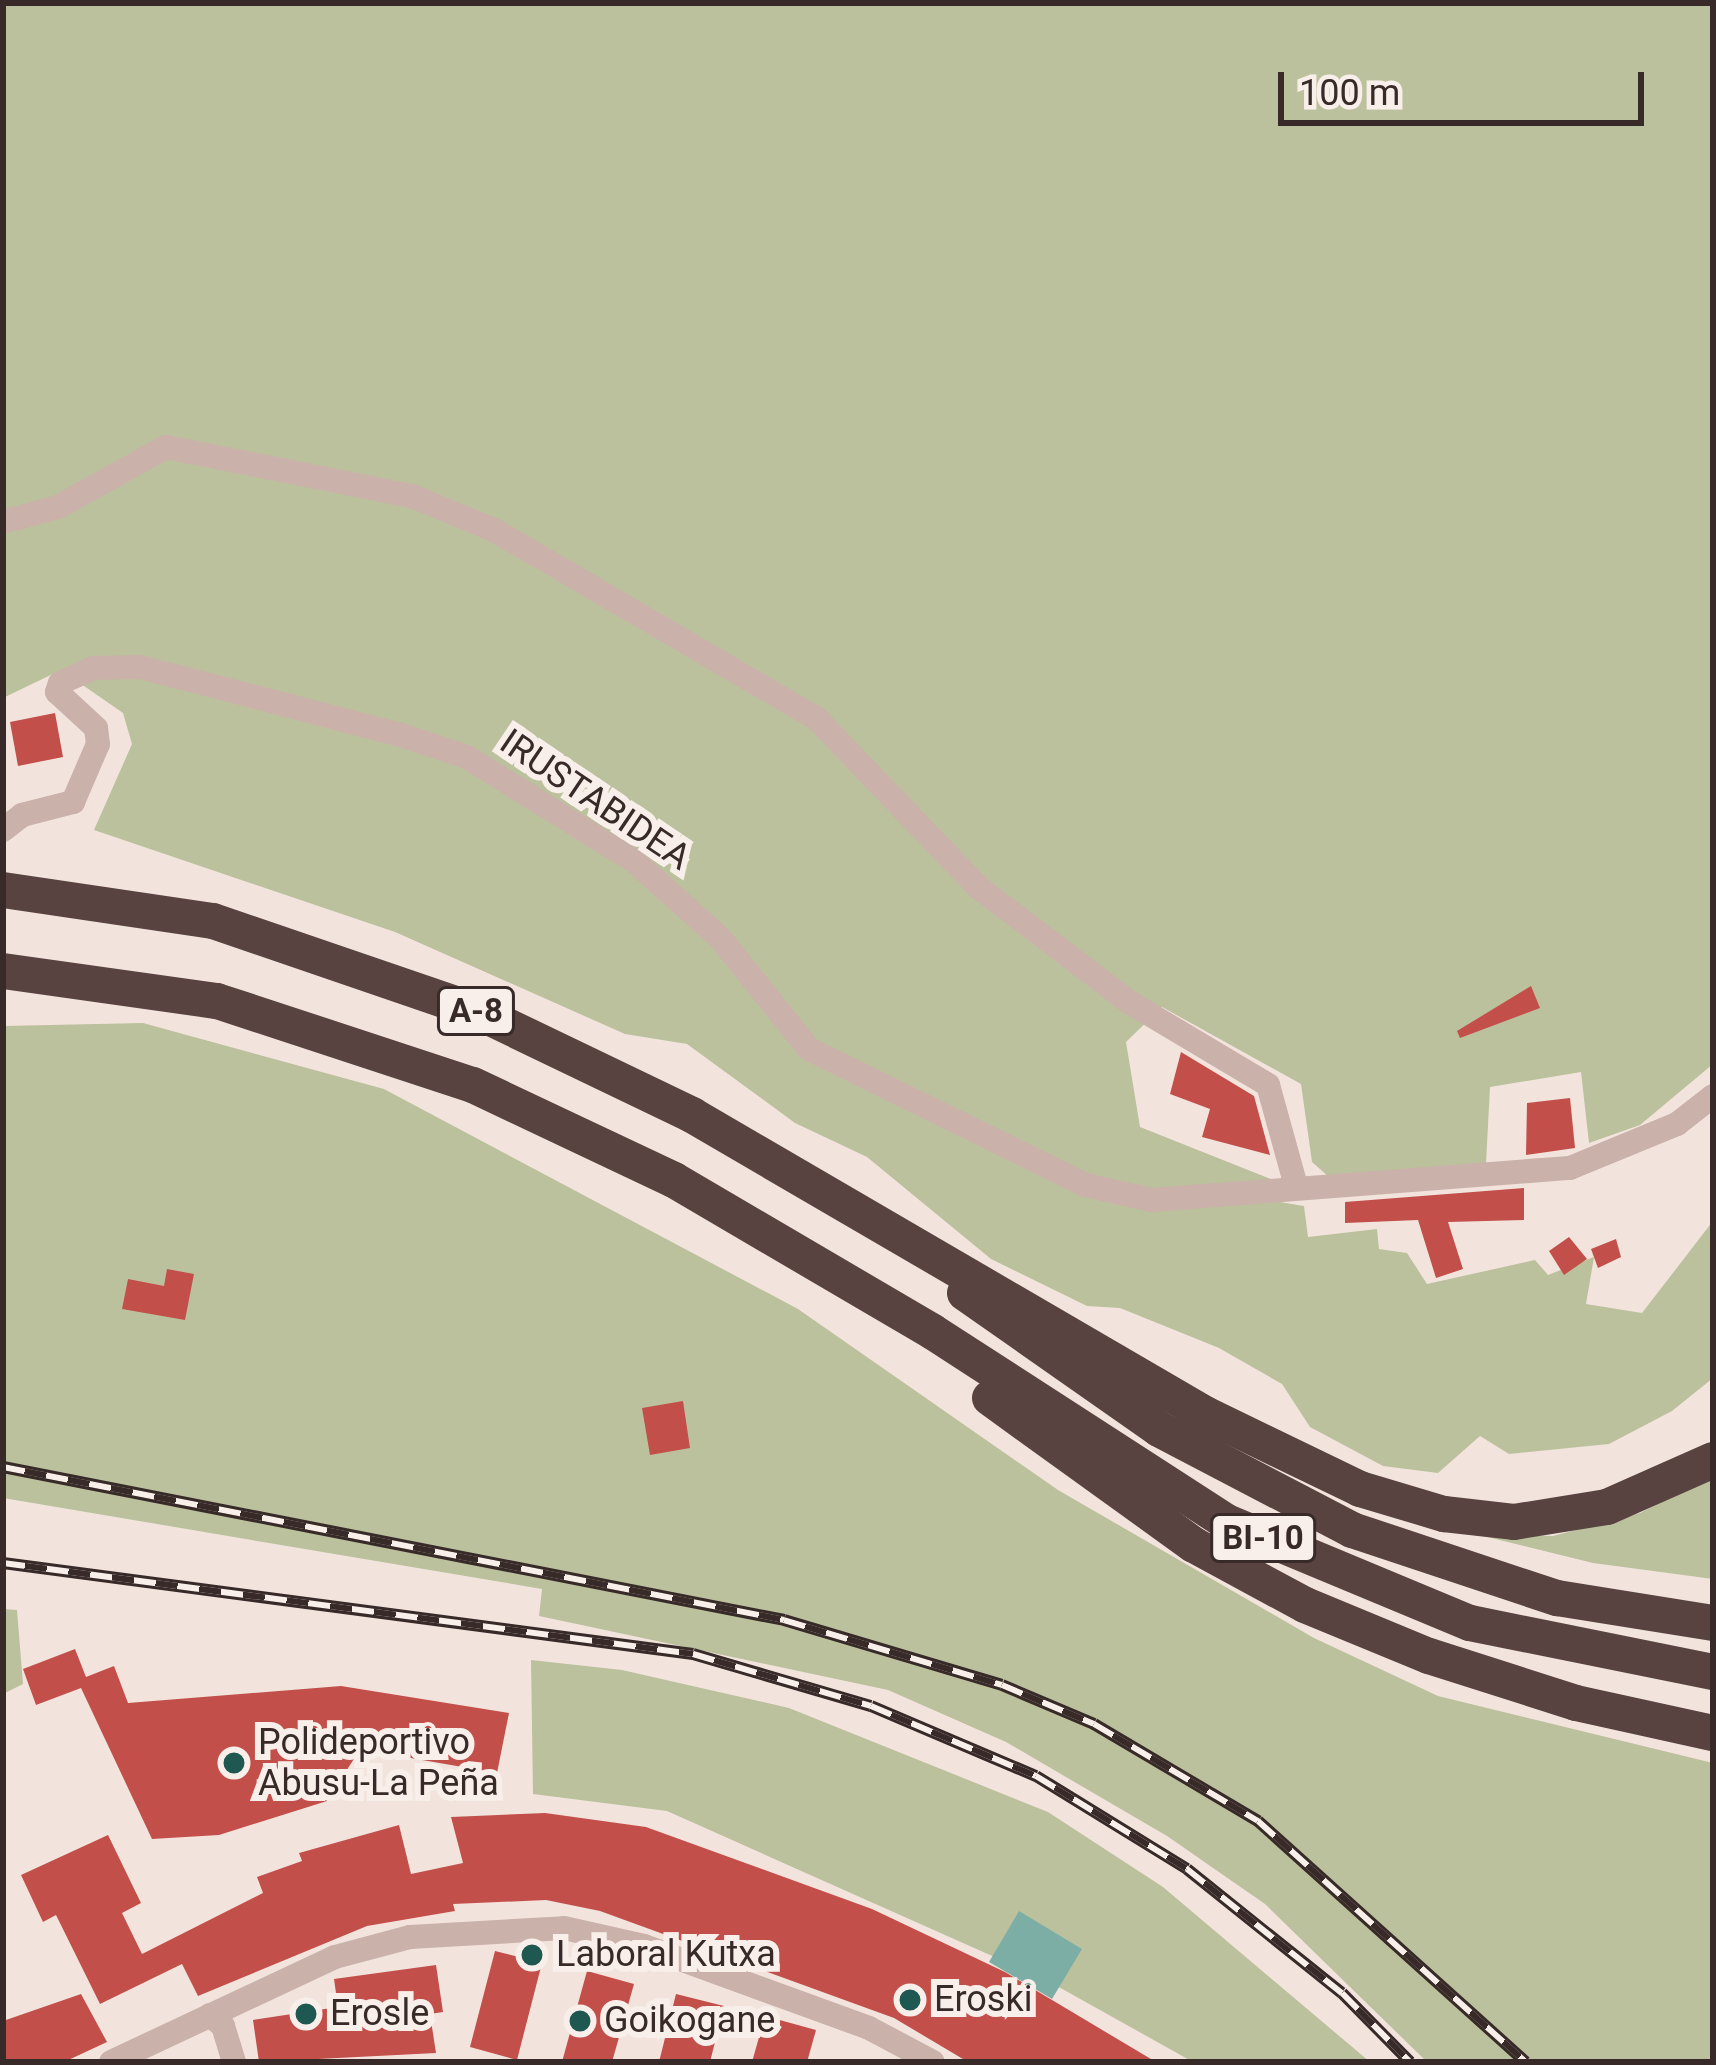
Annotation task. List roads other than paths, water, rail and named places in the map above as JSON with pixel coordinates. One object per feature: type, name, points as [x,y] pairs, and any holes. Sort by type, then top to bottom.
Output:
[{"type":"highway","name":"A-8","points":[[3,890],[213,921],[476,1011],[672,1104],[907,1245]]},
{"type":"highway","name":"A-8","points":[[3,971],[217,1001],[473,1085],[674,1180],[861,1292]]},
{"type":"highway","points":[[907,1245],[1288,1457],[1408,1505],[1476,1520],[1557,1518],[1660,1489],[1713,1460]]},
{"type":"highway","name":"BI-10","points":[[907,1245],[1062,1366],[1276,1495],[1492,1581],[1713,1623]]},
{"type":"highway","points":[[861,1292],[1071,1459],[1194,1545],[1305,1605],[1429,1656],[1576,1703],[1713,1732]]},
{"type":"highway","name":"BI-10","points":[[861,1292],[1246,1530],[1470,1623],[1713,1672]]},
{"type":"street","points":[[3,522],[58,507],[166,447],[412,496],[494,530],[817,718],[978,886],[1129,1003],[1268,1084],[1297,1186]]},
{"type":"street","name":"IRUSTABIDEA","points":[[3,830],[22,814],[73,802],[98,744],[96,728],[57,692],[93,668],[140,667],[398,734],[467,757],[634,861],[720,938],[790,1033],[854,1075],[1112,1193],[1152,1200],[1570,1168],[1678,1124],[1713,1096]]},
{"type":"street","points":[[111,2062],[335,1957],[410,1937],[564,1928],[644,1946],[869,2028],[933,2062]]},
{"type":"street","points":[[210,2015],[223,2026],[234,2062]]},
{"type":"water","points":[[1019,1911],[1082,1949],[1052,1999],[989,1962]]},
{"type":"railway","points":[[3,1467],[784,1620],[1002,1685],[1094,1724],[1258,1821],[1526,2062]]},
{"type":"railway","points":[[3,1563],[693,1654],[871,1706],[1036,1776],[1187,1869],[1342,1993],[1410,2062]]},
{"type":"place","name":"Polideportivo Abusu-La Peña","points":[[234,1763]]},
{"type":"place","name":"Laboral Kutxa","points":[[532,1955]]},
{"type":"place","name":"Eroski","points":[[910,2000]]},
{"type":"place","name":"Erosle","points":[[306,2014]]},
{"type":"place","name":"Goikogane","points":[[580,2021]]}]
